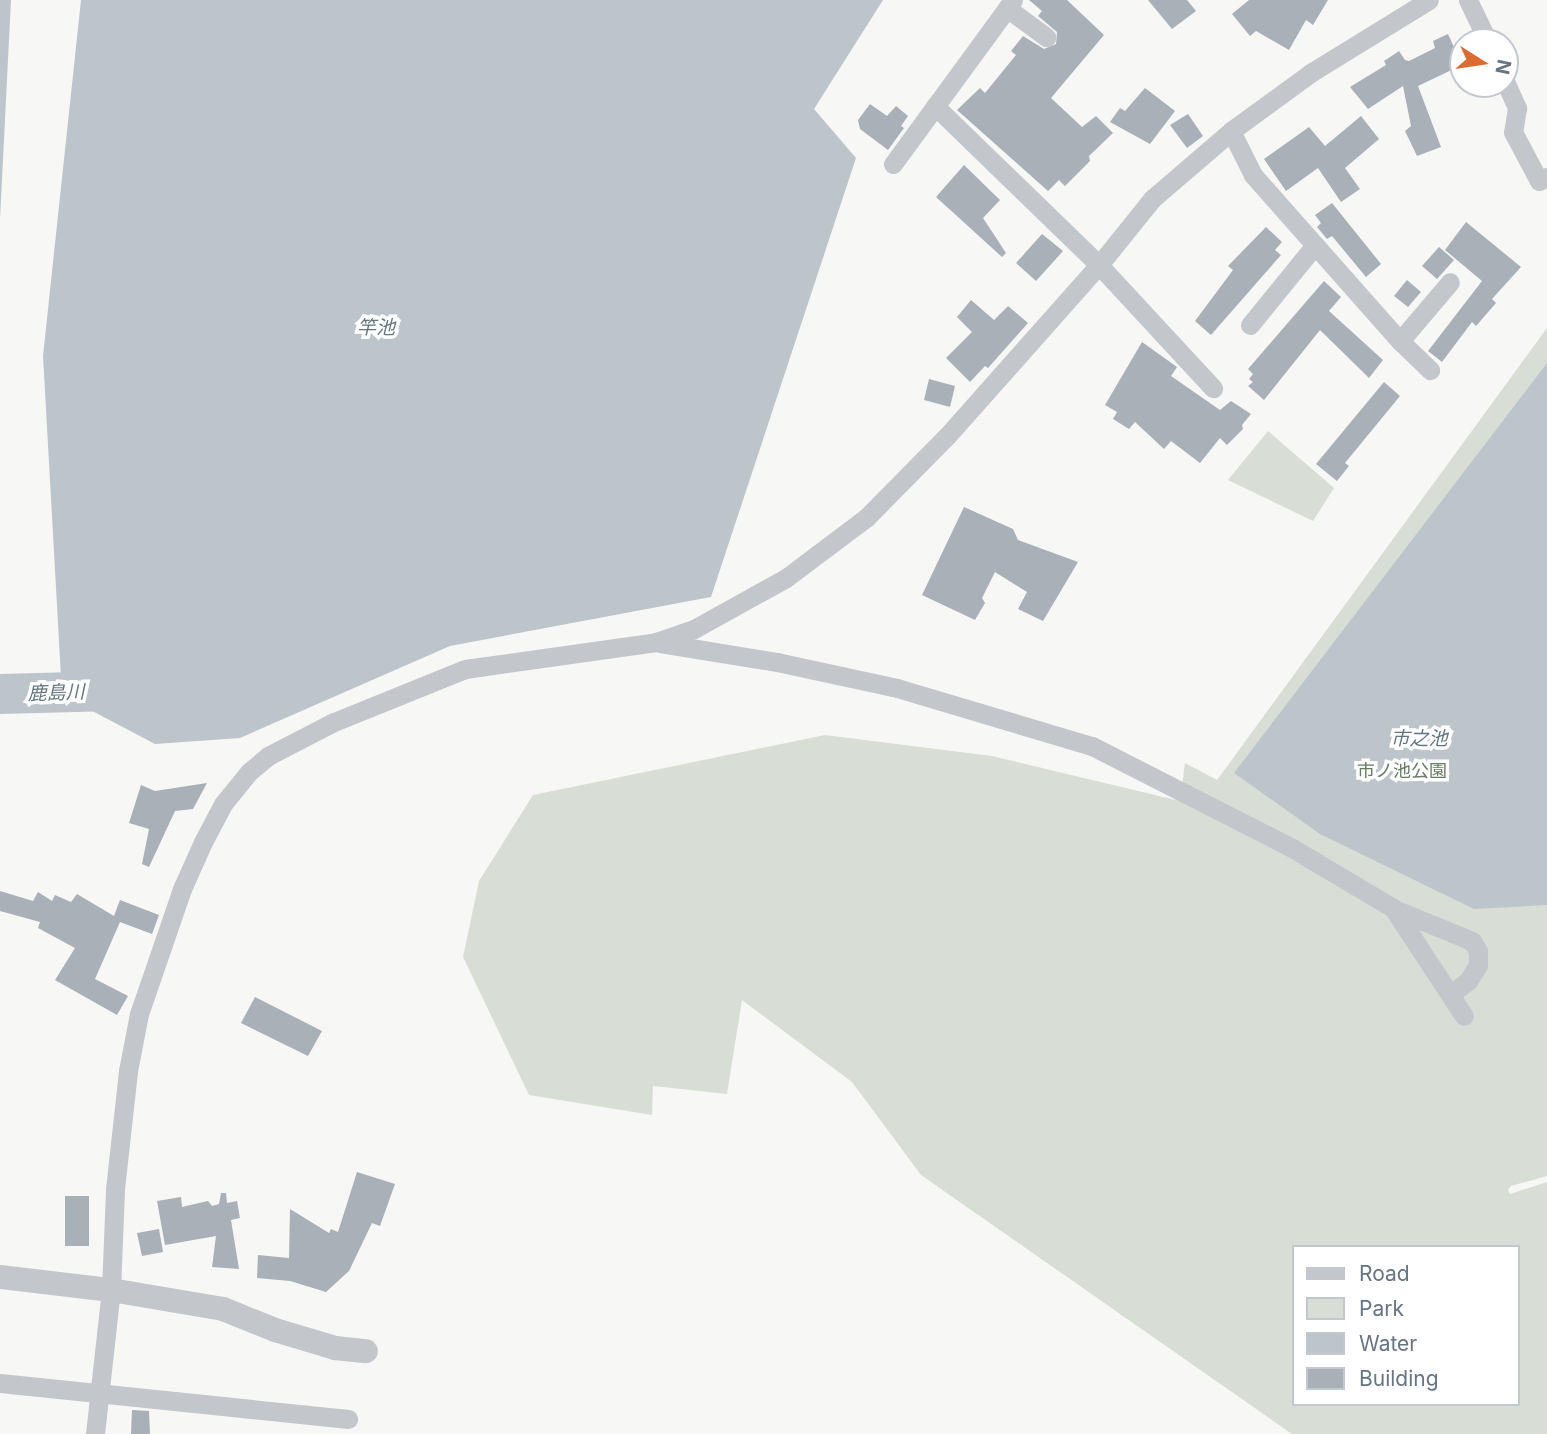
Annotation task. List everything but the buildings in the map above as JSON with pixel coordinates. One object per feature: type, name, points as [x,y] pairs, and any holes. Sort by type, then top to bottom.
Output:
[{"type":"street","points":[[1468,0],[1481,28]]},
{"type":"street","points":[[95,1434],[110,1290],[115,1189],[128,1071],[139,1014],[182,889],[203,842],[223,804],[249,772],[268,756],[334,722],[465,669],[656,642],[694,629],[786,578],[866,518],[947,436],[1099,265],[1152,198],[1231,131],[1312,72],[1427,1]]},
{"type":"street","points":[[893,164],[1010,4],[1046,37]]},
{"type":"street","points":[[1513,98],[1517,108],[1513,132],[1539,181],[1547,177]]},
{"type":"street","points":[[935,107],[1099,265],[1213,388]]},
{"type":"street","points":[[1231,131],[1253,175],[1400,341],[1430,370]]},
{"type":"street","points":[[1250,324],[1315,246]]},
{"type":"street","points":[[1400,341],[1450,282]]},
{"type":"street","points":[[656,642],[777,662],[897,688],[1092,747],[1292,848],[1393,908],[1472,941],[1478,951],[1478,965],[1468,981],[1451,994]]},
{"type":"street","points":[[1393,908],[1464,1016]]},
{"type":"street","points":[[0,1278],[110,1290],[223,1309],[275,1330],[335,1348],[366,1351]]},
{"type":"street","points":[[0,1383],[348,1419]]},
{"type":"green space","name":"市ノ池公園","points":[[1547,328],[1547,1176],[1511,1186],[1508,1190],[1510,1194],[1547,1182],[1547,1434],[1292,1434],[921,1175],[852,1082],[742,1000],[727,1094],[653,1086],[652,1115],[529,1095],[463,957],[479,881],[533,795],[825,735],[992,756],[1180,801],[1185,763],[1217,780]]},
{"type":"green space","points":[[1268,431],[1334,488],[1313,521],[1228,480]]},
{"type":"water","points":[[0,0],[11,0],[0,219]]},
{"type":"water","name":"竿池","points":[[81,0],[883,0],[814,109],[856,158],[711,597],[450,646],[240,738],[155,744],[62,695],[43,356]]},
{"type":"water","name":"市之池","points":[[1547,363],[1547,905],[1474,909],[1320,834],[1234,773]]},
{"type":"waterway","name":"鹿島川","points":[[0,694],[113,691]]}]
